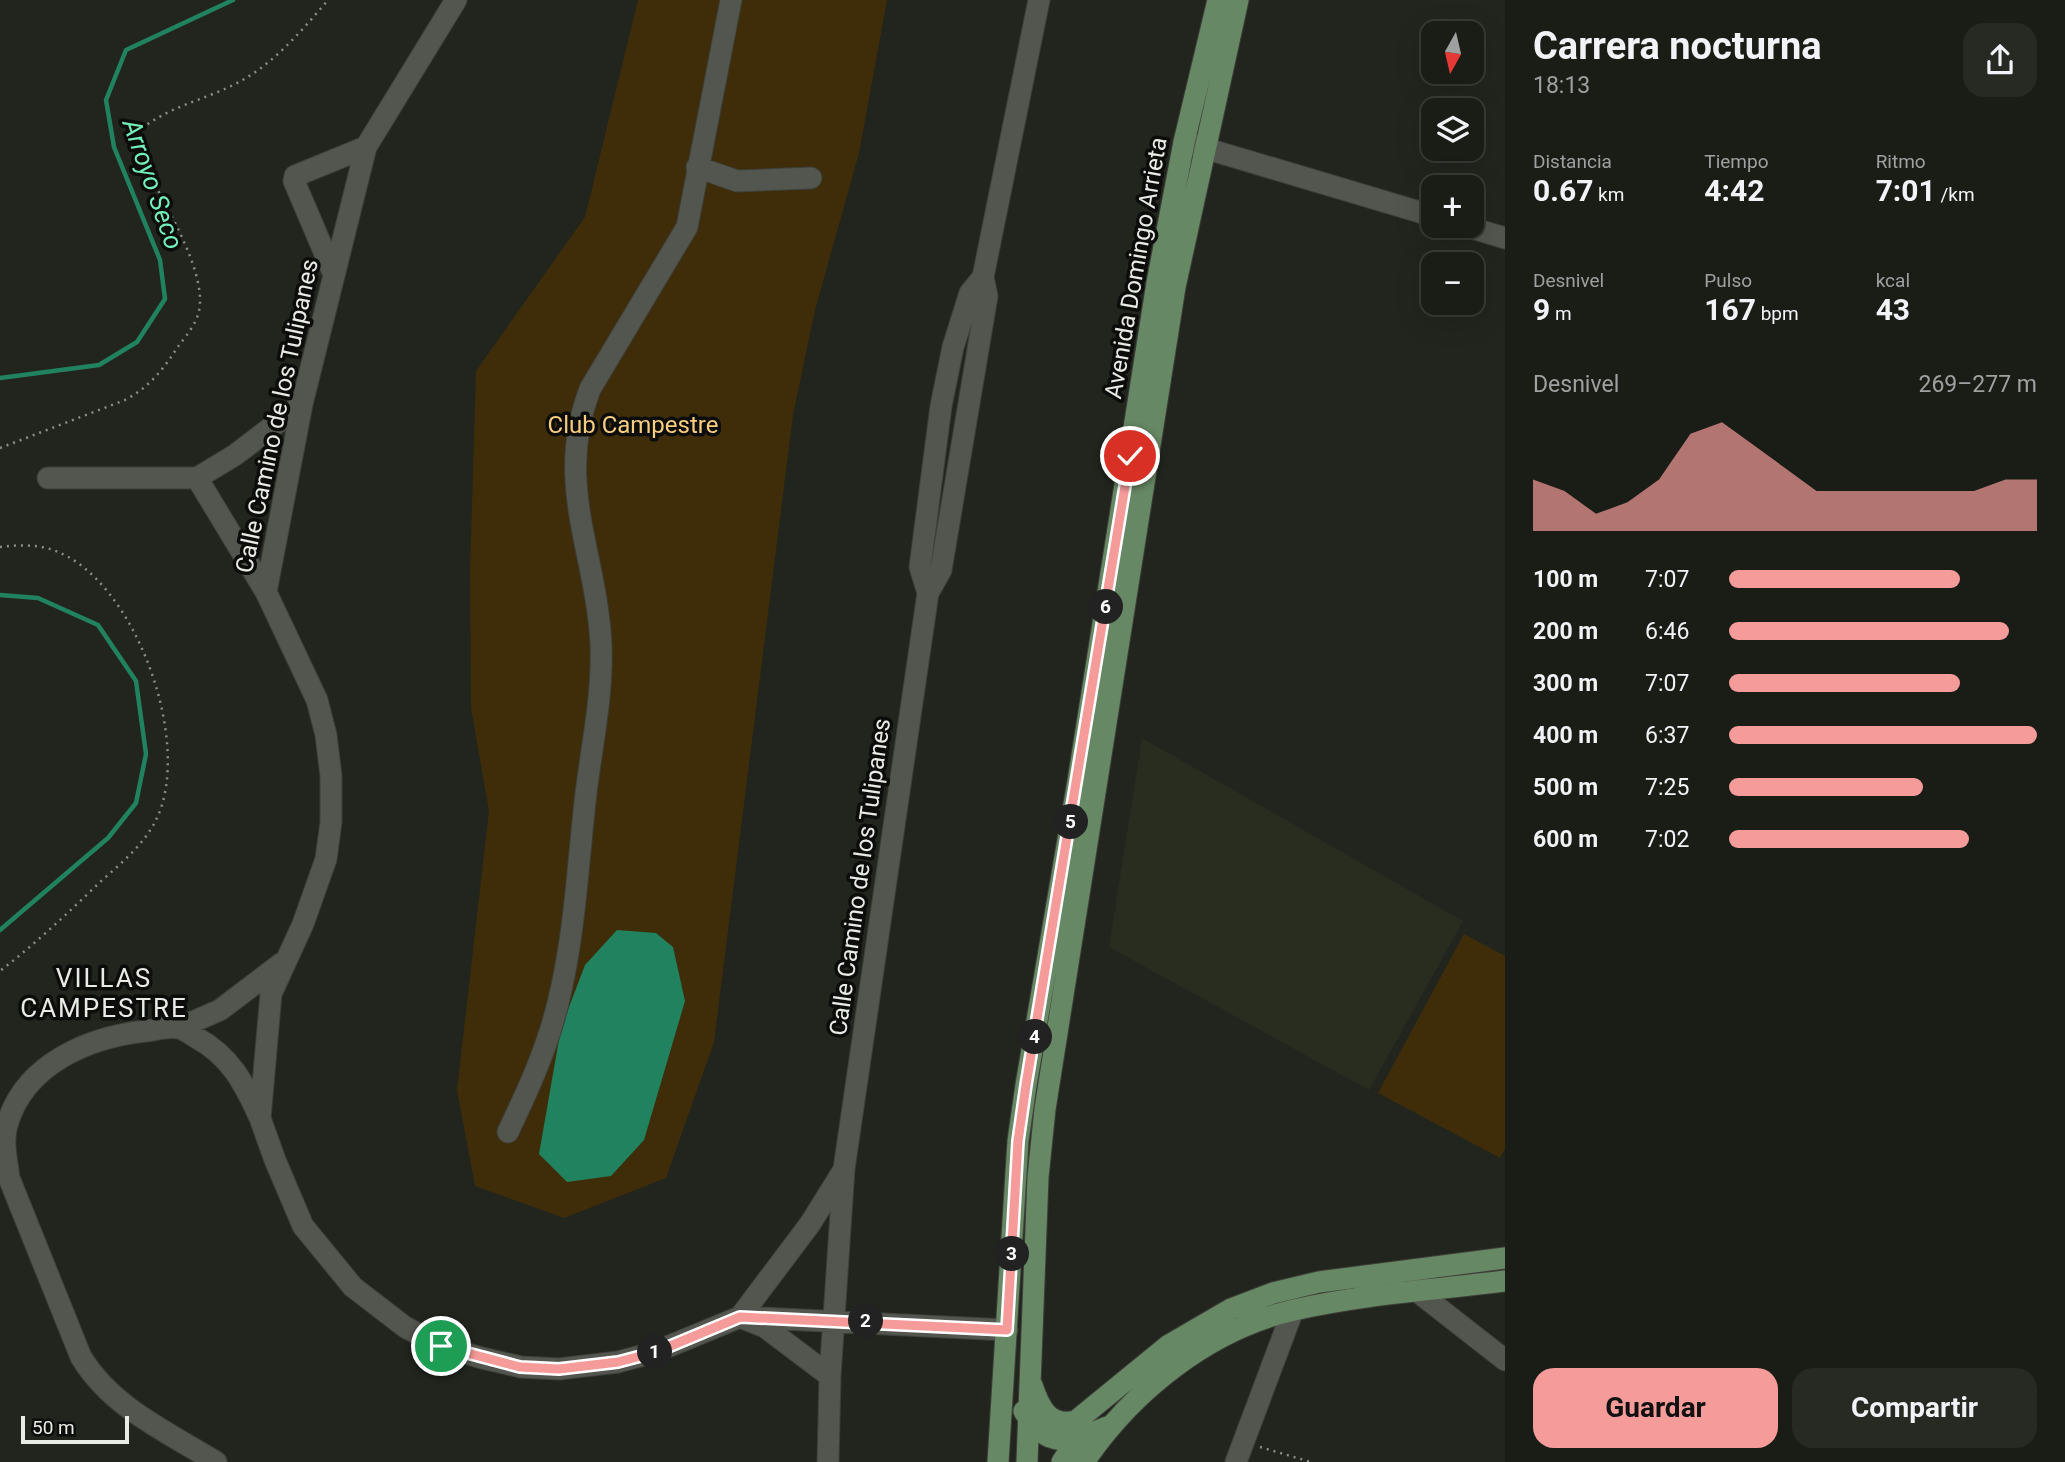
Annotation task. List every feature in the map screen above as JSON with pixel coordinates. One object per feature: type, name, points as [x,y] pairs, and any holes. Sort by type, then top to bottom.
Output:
[{"type":"main road","name":"Avenida Domingo Arrieta","points":[[1027,1462],[1038,1177],[1045,1109],[1088,782],[1166,285],[1194,145],[1218,0]]},
{"type":"main road","name":"Avenida Domingo Arrieta","points":[[1194,145],[1238,0]]},
{"type":"main road","name":"Avenida Domingo Arrieta","points":[[998,1462],[1018,1141],[1088,782]]},
{"type":"main road","points":[[1029,1376],[1044,1412],[1052,1420],[1066,1424],[1084,1417],[1111,1391],[1169,1345],[1231,1308],[1273,1293],[1319,1282],[1505,1258]]},
{"type":"main road","points":[[1084,1462],[1107,1427],[1131,1405],[1194,1353],[1227,1334],[1293,1310],[1505,1281]]},
{"type":"main road","points":[[1007,1330],[1033,1329]]},
{"type":"main road","points":[[1003,1372],[1028,1418],[1047,1437],[1056,1440],[1076,1439],[1107,1427]]},
{"type":"main road","points":[[1062,1462],[1111,1391]]},
{"type":"street","name":"Calle Camino de los Tulipanes","points":[[456,0],[366,147],[302,404],[266,592],[317,701],[326,735],[331,776],[331,822],[326,859],[303,924],[271,994],[260,1118],[303,1226],[324,1255],[378,1308],[441,1346],[520,1367],[585,1367],[656,1352],[740,1317],[835,1319],[1007,1330]]},
{"type":"street","points":[[508,1132],[533,1080],[559,1001],[600,683],[597,607],[574,479],[574,447],[579,417],[590,389],[682,238],[690,212],[731,0]]},
{"type":"street","name":"Calle Camino de los Tulipanes","points":[[828,1462],[830,1376],[844,1169],[928,593],[920,567],[941,405],[953,347],[970,293],[983,277],[1039,0]]},
{"type":"street","points":[[1194,145],[1421,212]]},
{"type":"street","points":[[334,275],[294,181],[295,176],[366,147]]},
{"type":"street","points":[[697,167],[737,181],[811,178]]},
{"type":"street","points":[[1484,232],[1505,238]]},
{"type":"street","points":[[48,478],[197,478],[235,456],[302,404]]},
{"type":"street","points":[[197,478],[266,592]]},
{"type":"street","points":[[216,1462],[124,1405],[92,1375],[81,1357],[9,1178],[5,1150],[7,1124],[27,1086],[42,1069],[91,1043],[126,1033],[179,1028],[220,1010],[286,960]]},
{"type":"street","points":[[179,1028],[222,1055],[242,1080],[260,1118]]},
{"type":"street","name":"Calle Camino de los Tulipanes","points":[[740,1317],[810,1224],[844,1169]]},
{"type":"street","points":[[1415,1269],[1418,1292],[1505,1360]]},
{"type":"street","points":[[1240,1452],[1293,1310]]},
{"type":"street","points":[[740,1317],[765,1327],[830,1376]]},
{"type":"path","points":[[0,448],[140,393],[165,366],[199,312],[200,293],[197,270],[138,153],[141,133],[147,125],[175,110],[247,78],[269,61],[328,0]]},
{"type":"path","points":[[0,547],[26,545],[52,550],[83,569],[103,589],[127,621],[153,671],[169,757],[165,791],[156,820],[139,844],[40,939],[0,971]]},
{"type":"path","points":[[1240,1452],[1311,1462]]},
{"type":"shaded area","points":[[1142,738],[1463,921],[1369,1090],[1109,947]]},
{"type":"shaded area","points":[[617,930],[656,933],[673,947],[685,1001],[644,1140],[611,1176],[567,1182],[539,1154],[561,1028],[585,965]]},
{"type":"green space","name":"Club Campestre","points":[[638,0],[887,0],[859,153],[815,310],[793,415],[714,1042],[666,1178],[564,1218],[475,1186],[457,1090],[489,811],[471,708],[470,570],[476,371],[585,217]]},
{"type":"green space","points":[[1464,934],[1505,956],[1505,1149],[1500,1158],[1378,1093]]},
{"type":"waterway","name":"Arroyo Seco","points":[[0,378],[99,365],[137,342],[165,299],[160,260],[114,147],[106,100],[126,50],[233,0]]},
{"type":"waterway","name":"Arroyo Seco","points":[[0,595],[38,598],[98,625],[136,681],[146,754],[136,803],[108,838],[0,930]]},
{"type":"district","name":"VILLAS CAMPESTRE","points":[[104,993]]},
{"type":"route","points":[[441,1346],[520,1367],[559,1369],[618,1362],[656,1352],[740,1317],[835,1319],[1007,1330],[1018,1141],[1079,781],[1130,456]]}]
